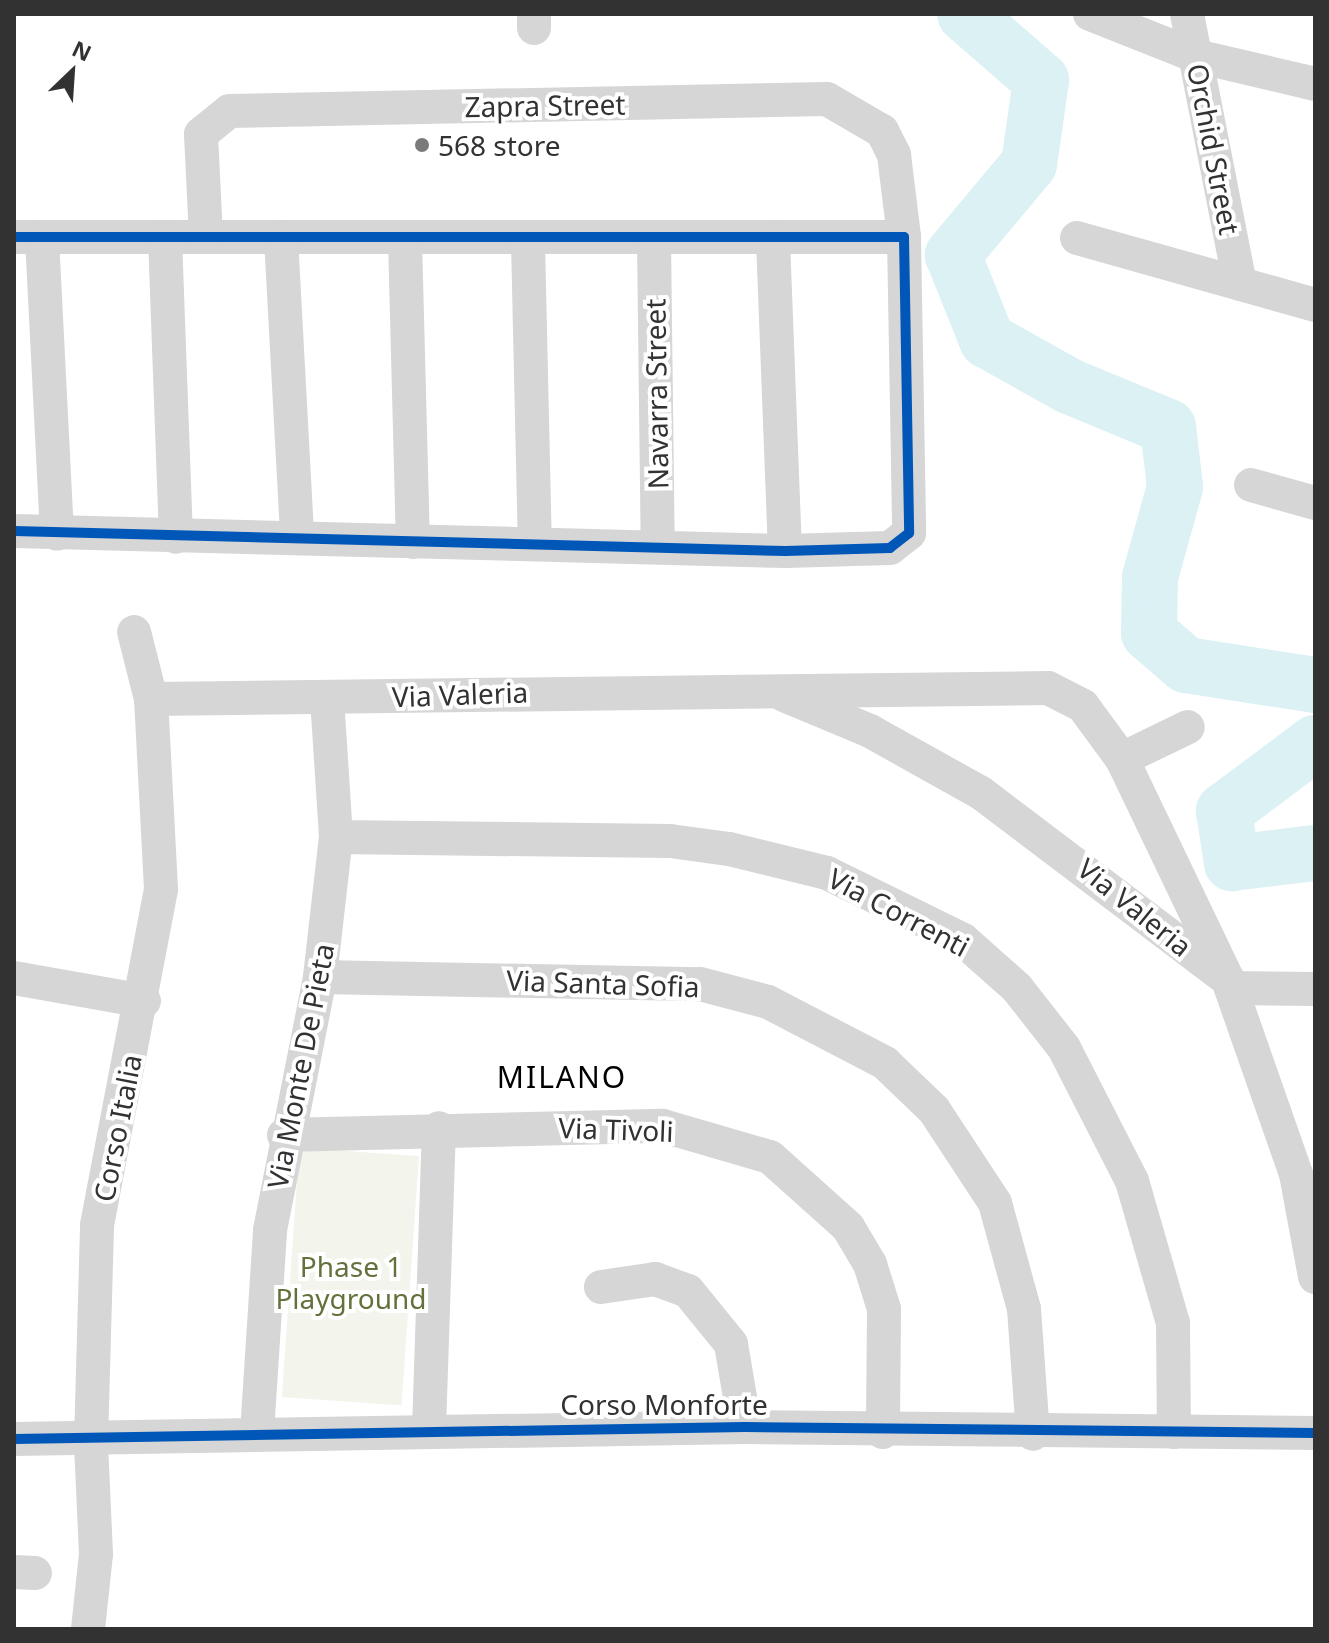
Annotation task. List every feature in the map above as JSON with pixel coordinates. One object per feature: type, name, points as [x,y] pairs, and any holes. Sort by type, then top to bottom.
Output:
[{"type":"street","points":[[1090,14],[1196,56],[1315,84]]},
{"type":"street","name":"Orchid Street","points":[[1187,14],[1240,284]]},
{"type":"street","name":"Zapra Street","points":[[206,237],[201,134],[229,111],[827,99],[882,131],[894,155],[904,237]]},
{"type":"street","points":[[14,531],[57,534],[297,537],[785,551],[890,548],[909,533],[904,237],[528,242],[206,237],[28,238],[57,534]]},
{"type":"street","points":[[165,238],[176,537]]},
{"type":"street","points":[[281,238],[297,537]]},
{"type":"street","points":[[1077,238],[1315,305]]},
{"type":"street","points":[[405,240],[413,542]]},
{"type":"street","points":[[773,240],[785,551]]},
{"type":"street","name":"Navarra Street","points":[[654,241],[658,547]]},
{"type":"street","points":[[528,242],[535,544]]},
{"type":"street","points":[[1251,485],[1315,503]]},
{"type":"street","name":"Corso Italia","points":[[88,1629],[96,1554],[91,1442],[97,1225],[144,1001],[161,889],[151,699],[134,632]]},
{"type":"street","name":"Via Valeria","points":[[151,699],[768,689],[1048,688],[1083,706],[1122,759]]},
{"type":"street","name":"Via Valeria","points":[[768,689],[870,731],[981,793],[1230,984]]},
{"type":"street","name":"Via Monte De Pieta","points":[[257,1433],[270,1230],[284,1135],[320,977],[336,837],[327,698]]},
{"type":"street","points":[[1188,727],[1122,759],[1230,984],[1292,1161],[1315,1277]]},
{"type":"street","name":"Via Correnti","points":[[336,837],[670,841],[729,849],[827,873],[963,940],[1017,988],[1064,1048],[1132,1181],[1173,1323],[1174,1432]]},
{"type":"street","name":"Via Santa Sofia","points":[[320,977],[700,984],[768,1002],[885,1063],[934,1110],[995,1203],[1024,1309],[1033,1434]]},
{"type":"street","points":[[14,978],[144,1001]]},
{"type":"street","points":[[1230,984],[1315,989]]},
{"type":"street","name":"Via Tivoli","points":[[284,1135],[439,1128],[663,1126],[770,1157],[848,1227],[870,1264],[884,1309],[883,1432]]},
{"type":"street","points":[[429,1429],[439,1128]]},
{"type":"street","points":[[601,1287],[655,1279],[688,1291],[731,1344],[745,1427]]},
{"type":"street","name":"Corso Monforte","points":[[14,1439],[91,1442],[257,1433],[429,1429],[745,1427],[1033,1434],[1315,1433]]},
{"type":"green space","name":"Phase 1 Playground","points":[[299,1148],[419,1156],[402,1405],[282,1397]]},
{"type":"waterway","points":[[965,14],[1041,80],[1029,164],[953,255],[987,340],[1069,386],[1168,427],[1175,487],[1150,577],[1149,633],[1186,665],[1315,685]]},
{"type":"waterway","points":[[1315,743],[1224,811],[1232,863],[1315,853]]},
{"type":"cycle path","points":[[14,237],[904,237],[909,533],[890,548],[785,551],[14,531]]},
{"type":"cycle path","points":[[14,1439],[745,1427],[1315,1433]]},
{"type":"place","name":"568 store","points":[[422,145]]},
{"type":"district","name":"MILANO","points":[[562,1077]]}]
